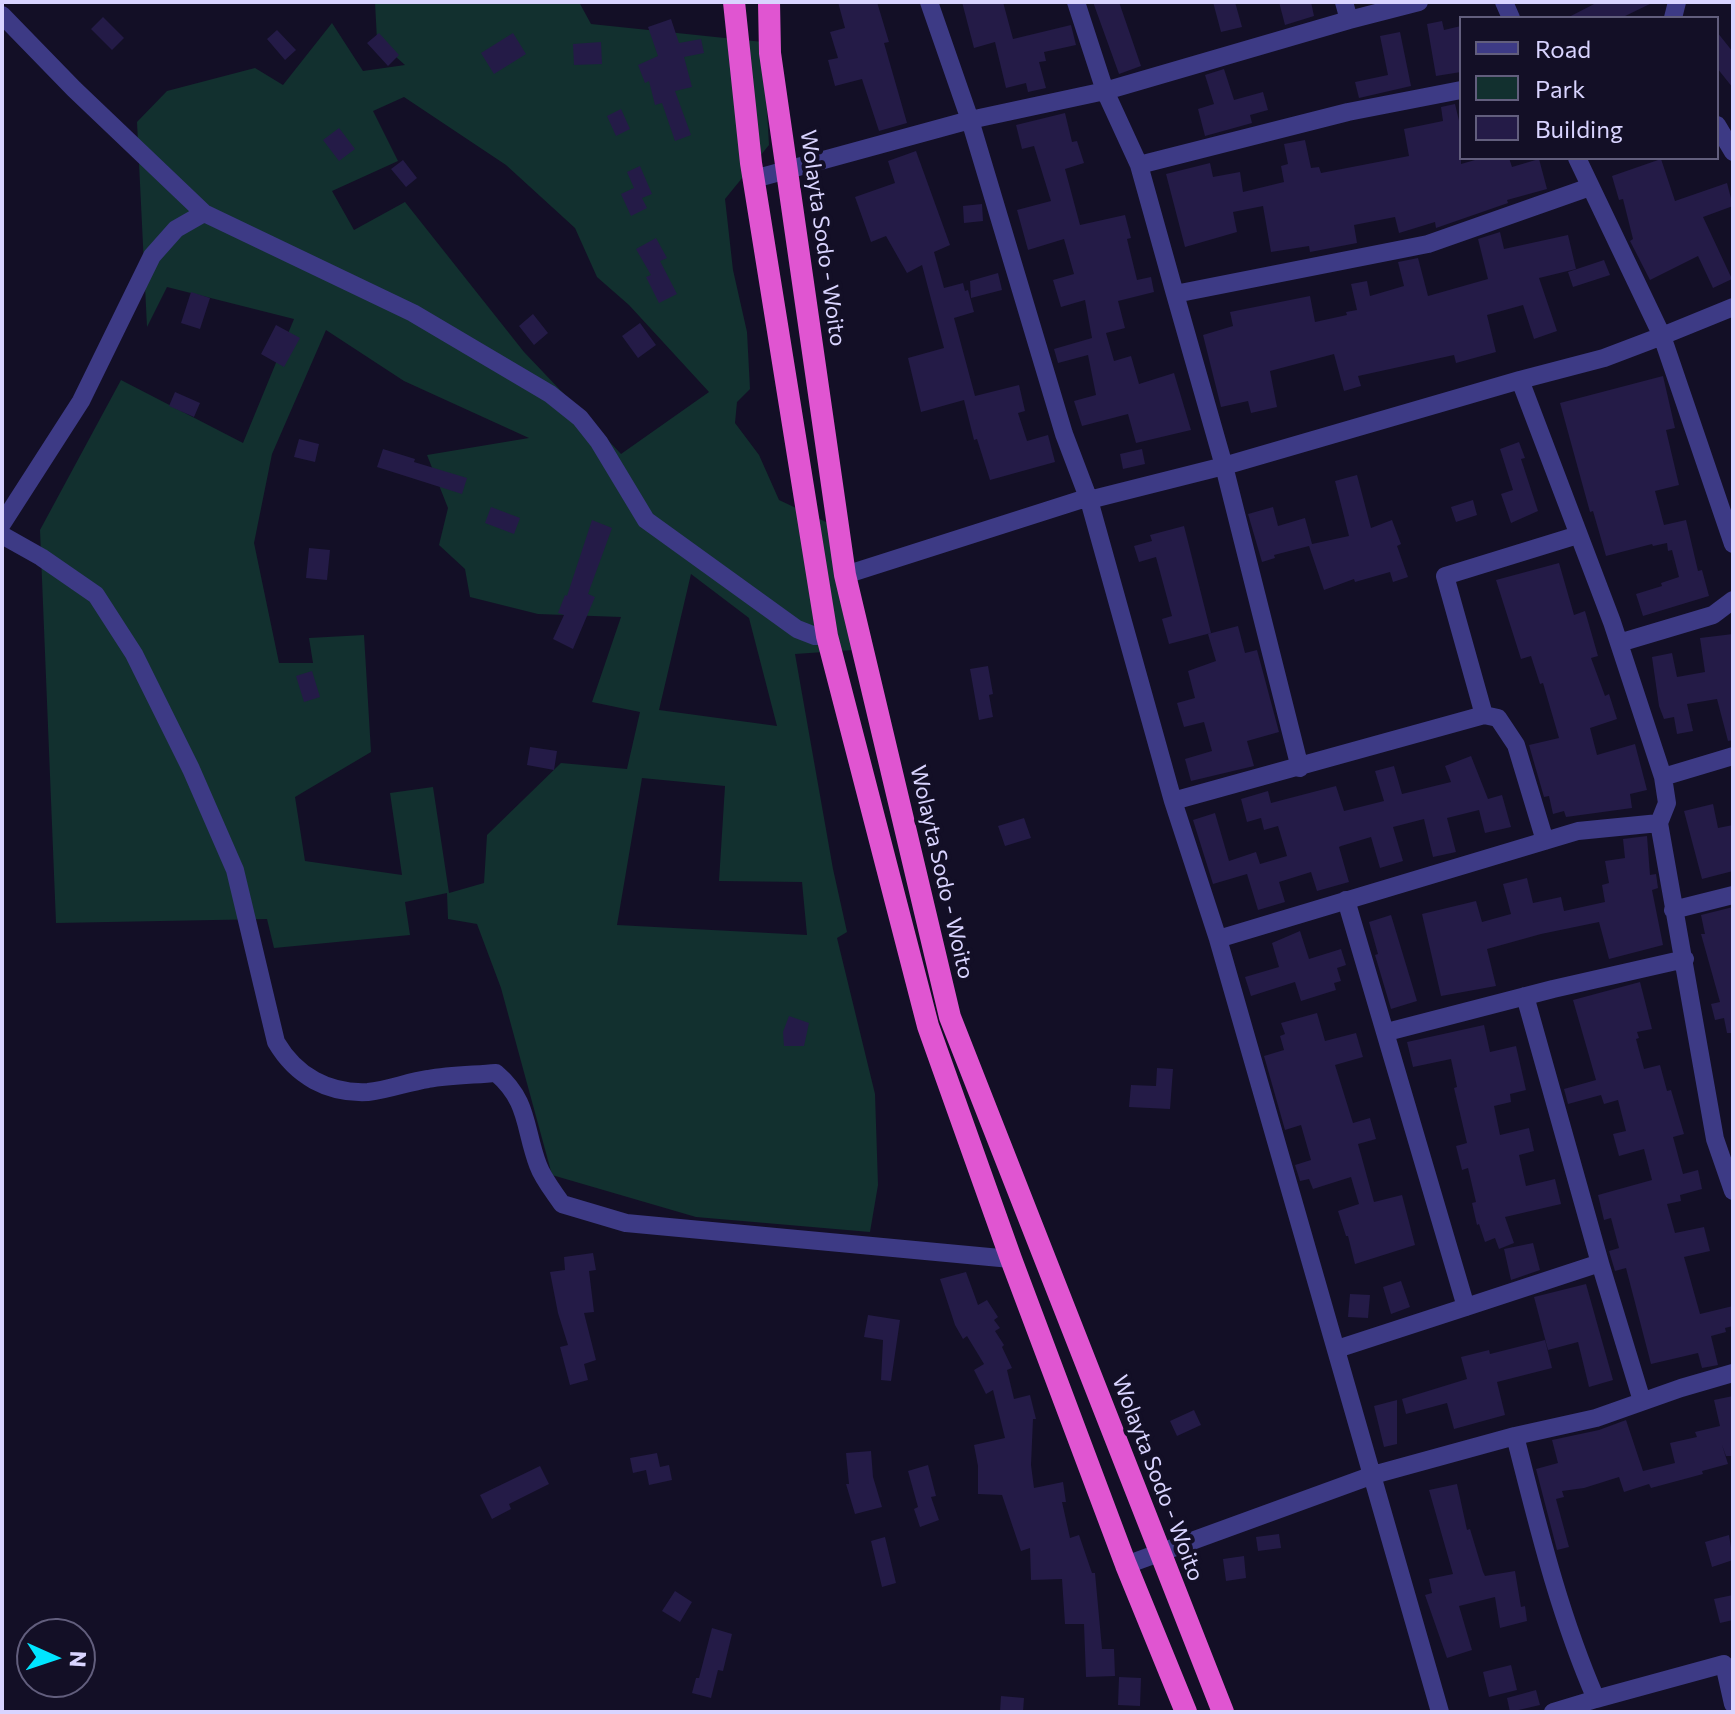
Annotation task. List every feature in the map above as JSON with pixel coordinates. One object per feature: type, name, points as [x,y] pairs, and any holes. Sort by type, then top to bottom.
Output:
[{"type":"highway","points":[[734,2],[754,179],[827,636],[928,1026],[1011,1259],[1126,1565],[1186,1712]]},
{"type":"highway","name":"Wolayta Sodo - Woito","points":[[769,2],[770,53],[845,575],[950,1017],[1223,1712]]},
{"type":"street","points":[[929,2],[970,120],[1064,434],[1089,500],[1173,801],[1218,939],[1440,1712]]},
{"type":"street","points":[[1076,2],[1105,91],[1139,165],[1224,466],[1300,768]]},
{"type":"street","points":[[754,179],[970,120],[1105,91],[1346,11],[1419,2]]},
{"type":"street","points":[[2,15],[74,89],[204,213],[413,313],[550,394],[580,418],[599,442],[646,520],[797,629],[815,636],[827,636]]},
{"type":"street","points":[[1139,165],[1348,112],[1459,90]]},
{"type":"street","points":[[1719,128],[1733,152]]},
{"type":"street","points":[[1578,160],[1662,336],[1733,544]]},
{"type":"street","points":[[1175,294],[1428,244],[1590,187]]},
{"type":"street","points":[[2,524],[81,401],[152,256],[176,229],[204,213]]},
{"type":"street","points":[[845,575],[1080,500],[1224,466],[1604,358],[1733,307]]},
{"type":"street","points":[[1520,380],[1619,643],[1663,777],[1667,803],[1659,823],[1673,910],[1685,959],[1715,1139],[1733,1188]]},
{"type":"street","points":[[2,535],[41,557],[96,595],[134,654],[191,769],[235,870],[276,1042],[285,1058],[312,1079],[331,1090],[369,1092],[430,1078],[496,1073],[511,1086],[527,1121],[538,1167],[562,1204],[626,1223],[1011,1259]]},
{"type":"street","points":[[1484,715],[1445,576],[1578,535]]},
{"type":"street","points":[[1619,643],[1713,615],[1733,600]]},
{"type":"street","points":[[1173,801],[1484,715],[1498,718],[1516,745],[1545,841]]},
{"type":"street","points":[[1663,777],[1733,756]]},
{"type":"street","points":[[1218,939],[1578,831],[1659,823]]},
{"type":"street","points":[[1673,910],[1733,895]]},
{"type":"street","points":[[1346,900],[1466,1307]]},
{"type":"street","points":[[1387,1032],[1685,959]]},
{"type":"street","points":[[1525,996],[1642,1401]]},
{"type":"street","points":[[1337,1349],[1600,1263]]},
{"type":"street","points":[[1126,1565],[1373,1475],[1515,1436],[1596,1418],[1733,1373]]},
{"type":"street","points":[[1515,1436],[1573,1647],[1596,1699]]},
{"type":"street","points":[[1553,1712],[1724,1664],[1733,1704]]},
{"type":"green space","points":[[375,2],[579,2],[591,24],[763,42],[769,145],[725,199],[733,270],[747,332],[750,389],[737,402],[735,423],[759,455],[779,500],[828,523],[853,650],[795,654],[847,932],[837,938],[875,1094],[878,1185],[870,1232],[696,1217],[552,1175],[501,988],[477,924],[448,919],[447,893],[405,902],[410,935],[274,948],[267,919],[56,923],[40,530],[121,380],[243,443],[294,319],[167,287],[147,327],[137,122],[167,91],[255,68],[283,85],[332,23],[363,71],[405,65],[377,40]],"holes":[[[404,97],[506,165],[575,228],[597,277],[629,305],[709,392],[621,454],[524,352],[405,202],[354,230],[332,191],[398,161],[373,111]],[[326,330],[404,381],[529,438],[427,455],[448,508],[439,545],[465,569],[470,597],[538,614],[621,617],[592,702],[640,712],[627,769],[561,763],[487,835],[484,883],[449,893],[433,787],[390,793],[402,875],[305,861],[295,797],[371,752],[364,635],[309,638],[313,663],[279,663],[254,543],[272,454]],[[691,574],[749,618],[777,726],[659,710]],[[642,778],[725,786],[719,881],[802,882],[807,935],[617,925]]]},
{"type":"building","points":[[838,2],[877,2],[889,42],[884,43],[907,123],[879,131],[862,79],[835,86],[828,60],[838,58],[830,32],[845,28]]},
{"type":"building","points":[[962,2],[1003,2],[1013,39],[1071,25],[1076,45],[1044,52],[1046,61],[1039,62],[1046,88],[1028,92],[1026,83],[1006,88],[995,42],[974,48]]},
{"type":"building","points":[[1093,2],[1119,2],[1141,66],[1119,74]]},
{"type":"building","points":[[1213,2],[1235,2],[1242,27],[1221,32]]},
{"type":"building","points":[[1279,2],[1311,2],[1314,16],[1285,25]]},
{"type":"building","points":[[1598,2],[1654,2],[1625,16],[1571,16]]},
{"type":"building","points":[[103,17],[124,38],[112,50],[91,29]]},
{"type":"building","points":[[671,19],[679,43],[701,39],[704,53],[684,57],[692,87],[675,91],[691,135],[675,141],[662,103],[655,105],[649,81],[645,83],[638,65],[658,56],[648,27]]},
{"type":"building","points":[[1442,21],[1444,30],[1459,26],[1459,72],[1436,76],[1427,24]]},
{"type":"building","points":[[277,30],[296,50],[285,60],[267,39]]},
{"type":"building","points":[[1400,32],[1411,86],[1359,98],[1355,82],[1388,75],[1380,36]]},
{"type":"building","points":[[379,33],[399,55],[388,66],[367,43]]},
{"type":"building","points":[[513,33],[526,54],[494,74],[481,53]]},
{"type":"building","points":[[1719,34],[1733,52],[1733,88],[1719,70]]},
{"type":"building","points":[[601,42],[602,64],[574,65],[573,44]]},
{"type":"building","points":[[1224,69],[1234,100],[1263,92],[1268,110],[1250,115],[1252,123],[1205,136],[1198,109],[1214,104],[1205,75]]},
{"type":"building","points":[[1455,104],[1461,164],[1475,160],[1510,160],[1512,167],[1539,160],[1547,189],[1507,200],[1508,203],[1436,228],[1435,222],[1399,233],[1395,217],[1354,225],[1357,243],[1310,252],[1309,246],[1271,252],[1263,206],[1233,212],[1237,232],[1185,247],[1166,174],[1210,163],[1213,177],[1240,172],[1243,192],[1284,182],[1281,166],[1288,164],[1284,144],[1305,140],[1311,168],[1319,167],[1321,173],[1409,156],[1404,129],[1443,121],[1441,107]]},
{"type":"building","points":[[621,109],[630,129],[616,136],[607,116]]},
{"type":"building","points":[[1065,113],[1072,142],[1077,141],[1084,163],[1065,169],[1080,225],[1125,215],[1137,280],[1151,277],[1154,292],[1118,301],[1125,328],[1106,333],[1114,361],[1131,356],[1139,384],[1174,373],[1191,430],[1136,443],[1128,414],[1082,426],[1074,401],[1096,395],[1088,355],[1058,363],[1054,349],[1092,338],[1085,300],[1061,307],[1053,280],[1074,274],[1064,239],[1028,250],[1017,210],[1051,201],[1034,146],[1022,149],[1016,125]]},
{"type":"building","points":[[339,128],[355,149],[339,161],[323,140]]},
{"type":"building","points":[[916,151],[950,245],[934,252],[944,288],[963,283],[974,312],[954,318],[975,396],[1019,385],[1025,411],[1018,413],[1027,441],[1048,435],[1055,462],[990,480],[977,439],[974,440],[964,400],[921,412],[908,358],[944,348],[922,265],[907,273],[886,236],[871,242],[855,197],[895,183],[888,161]]},
{"type":"building","points":[[403,160],[417,178],[406,187],[391,169]]},
{"type":"building","points":[[1661,160],[1675,201],[1727,183],[1733,206],[1703,217],[1732,279],[1713,288],[1698,256],[1650,280],[1630,241],[1633,239],[1623,199],[1619,200],[1612,176]]},
{"type":"building","points":[[640,166],[652,194],[642,198],[647,208],[631,216],[621,194],[634,188],[627,172]]},
{"type":"building","points":[[982,204],[983,221],[964,223],[963,206]]},
{"type":"building","points":[[1500,232],[1504,249],[1568,235],[1576,269],[1539,278],[1557,331],[1534,339],[1523,305],[1487,315],[1496,352],[1456,363],[1454,355],[1358,376],[1361,386],[1344,391],[1334,354],[1270,371],[1277,407],[1251,413],[1248,401],[1221,407],[1203,335],[1233,326],[1230,312],[1310,296],[1315,322],[1347,315],[1346,312],[1357,310],[1351,284],[1367,281],[1370,296],[1404,286],[1398,262],[1418,258],[1428,296],[1488,279],[1478,239]]},
{"type":"building","points":[[656,238],[667,258],[660,261],[677,294],[659,303],[646,277],[651,275],[636,249]]},
{"type":"building","points":[[1604,260],[1610,275],[1573,287],[1568,272]]},
{"type":"building","points":[[998,273],[1002,290],[971,298],[970,281]]},
{"type":"building","points":[[191,292],[210,298],[200,329],[181,323]]},
{"type":"building","points":[[533,314],[548,333],[534,345],[519,326]]},
{"type":"building","points":[[640,323],[656,345],[638,358],[622,336]]},
{"type":"building","points":[[276,325],[300,338],[284,367],[261,354]]},
{"type":"building","points":[[1663,376],[1675,428],[1666,430],[1679,485],[1655,491],[1664,525],[1686,520],[1698,571],[1702,570],[1709,596],[1643,616],[1636,594],[1679,577],[1672,550],[1668,551],[1667,543],[1652,544],[1606,556],[1593,511],[1590,512],[1560,403]]},
{"type":"building","points":[[175,392],[200,403],[194,417],[169,406]]},
{"type":"building","points":[[299,439],[319,444],[315,462],[294,457]]},
{"type":"building","points":[[1519,442],[1525,458],[1521,459],[1538,511],[1511,523],[1501,494],[1513,490],[1500,449]]},
{"type":"building","points":[[383,449],[467,478],[462,494],[377,467]]},
{"type":"building","points":[[1142,449],[1145,464],[1123,469],[1120,454]]},
{"type":"building","points":[[1357,475],[1371,528],[1392,520],[1408,577],[1393,582],[1390,572],[1355,582],[1354,579],[1324,590],[1309,546],[1274,555],[1275,558],[1262,562],[1248,514],[1273,507],[1278,526],[1305,518],[1312,544],[1349,536],[1335,481]]},
{"type":"building","points":[[1473,500],[1477,515],[1456,522],[1451,507]]},
{"type":"building","points":[[491,507],[520,518],[514,534],[485,523]]},
{"type":"building","points":[[592,520],[612,528],[588,594],[595,597],[573,649],[553,639],[564,615],[558,613],[567,596]]},
{"type":"building","points":[[1184,526],[1211,633],[1169,644],[1162,619],[1172,616],[1156,557],[1139,562],[1134,546],[1152,541],[1150,535]]},
{"type":"building","points":[[309,548],[330,550],[327,580],[306,578]]},
{"type":"building","points":[[1559,563],[1574,615],[1585,611],[1598,656],[1591,658],[1605,696],[1609,694],[1617,719],[1590,728],[1597,755],[1635,744],[1647,790],[1630,794],[1632,808],[1566,817],[1564,811],[1553,814],[1549,796],[1544,797],[1529,745],[1559,738],[1543,683],[1540,684],[1531,656],[1521,659],[1496,580]]},
{"type":"building","points":[[1238,626],[1245,653],[1257,650],[1279,732],[1247,741],[1254,766],[1191,781],[1185,759],[1212,751],[1204,722],[1184,727],[1177,703],[1195,698],[1188,671],[1216,661],[1208,634]]},
{"type":"building","points":[[1733,634],[1733,740],[1728,741],[1717,699],[1687,704],[1693,731],[1677,734],[1674,717],[1664,719],[1659,706],[1652,657],[1672,653],[1677,677],[1705,672],[1700,638]]},
{"type":"building","points":[[988,666],[993,717],[979,720],[970,669]]},
{"type":"building","points":[[312,671],[320,697],[304,702],[296,676]]},
{"type":"building","points":[[530,747],[557,751],[554,770],[527,765]]},
{"type":"building","points":[[1471,756],[1488,799],[1502,795],[1511,827],[1485,833],[1479,810],[1447,818],[1456,852],[1433,857],[1424,819],[1393,827],[1403,861],[1380,868],[1371,837],[1341,846],[1349,882],[1317,891],[1311,872],[1279,882],[1285,902],[1258,910],[1247,874],[1213,884],[1193,820],[1215,813],[1229,861],[1256,852],[1260,864],[1287,856],[1278,826],[1264,830],[1261,818],[1247,822],[1241,799],[1268,791],[1271,803],[1336,786],[1344,811],[1384,801],[1375,771],[1394,766],[1402,794],[1451,782],[1445,766]]},
{"type":"building","points":[[1713,804],[1718,828],[1733,825],[1733,871],[1702,879],[1684,811]]},
{"type":"building","points":[[1024,818],[1031,838],[1005,846],[998,826]]},
{"type":"building","points":[[1647,836],[1650,875],[1656,874],[1658,888],[1652,890],[1663,945],[1609,959],[1599,922],[1541,934],[1487,949],[1496,986],[1441,996],[1422,914],[1476,901],[1482,922],[1511,914],[1503,884],[1527,878],[1533,903],[1561,897],[1564,911],[1605,902],[1602,885],[1609,883],[1605,861],[1625,858],[1623,839]]},
{"type":"building","points":[[1733,907],[1733,1033],[1727,1033],[1724,1018],[1715,1020],[1711,1004],[1720,1002],[1701,934],[1705,934],[1701,915]]},
{"type":"building","points":[[1391,915],[1417,1001],[1391,1009],[1369,922]]},
{"type":"building","points":[[1300,931],[1309,959],[1341,949],[1346,965],[1337,968],[1341,981],[1334,983],[1336,990],[1301,1001],[1295,982],[1251,996],[1245,977],[1279,967],[1272,943]]},
{"type":"building","points":[[1640,982],[1652,1029],[1637,1032],[1644,1069],[1660,1065],[1684,1134],[1673,1137],[1683,1174],[1698,1170],[1702,1189],[1680,1195],[1681,1201],[1667,1204],[1675,1233],[1704,1227],[1710,1251],[1684,1257],[1700,1314],[1733,1306],[1733,1326],[1725,1328],[1726,1332],[1711,1336],[1718,1365],[1702,1368],[1698,1353],[1651,1364],[1626,1268],[1615,1271],[1609,1251],[1619,1248],[1611,1218],[1604,1220],[1598,1195],[1652,1180],[1644,1149],[1619,1156],[1613,1134],[1626,1131],[1618,1100],[1604,1104],[1601,1095],[1568,1104],[1564,1089],[1596,1080],[1573,1000]]},
{"type":"building","points":[[1317,1013],[1325,1041],[1356,1033],[1363,1057],[1335,1065],[1353,1123],[1370,1118],[1376,1139],[1358,1144],[1374,1202],[1402,1195],[1415,1245],[1355,1264],[1338,1211],[1359,1204],[1351,1177],[1313,1189],[1309,1179],[1300,1181],[1295,1165],[1311,1160],[1301,1125],[1285,1130],[1264,1056],[1284,1050],[1280,1036],[1285,1034],[1281,1023]]},
{"type":"building","points":[[789,1016],[809,1023],[804,1046],[784,1046],[783,1032]]},
{"type":"building","points":[[1484,1025],[1490,1052],[1516,1046],[1526,1090],[1510,1094],[1511,1102],[1494,1106],[1500,1135],[1529,1128],[1534,1151],[1519,1155],[1526,1186],[1555,1179],[1561,1204],[1505,1217],[1514,1243],[1499,1249],[1495,1238],[1485,1242],[1477,1225],[1472,1203],[1476,1202],[1468,1168],[1462,1170],[1456,1146],[1467,1143],[1454,1088],[1457,1087],[1451,1059],[1413,1067],[1407,1042]]},
{"type":"building","points":[[1157,1068],[1173,1069],[1170,1109],[1129,1107],[1131,1085],[1156,1086]]},
{"type":"building","points":[[1533,1243],[1540,1270],[1511,1280],[1504,1249]]},
{"type":"building","points":[[593,1253],[596,1270],[589,1271],[594,1312],[584,1313],[596,1360],[584,1364],[588,1380],[570,1385],[560,1347],[568,1345],[550,1272],[565,1270],[564,1257]]},
{"type":"building","points":[[966,1272],[978,1305],[987,1300],[998,1317],[994,1320],[1000,1328],[995,1331],[1012,1368],[1007,1370],[1014,1399],[1030,1395],[1036,1419],[1033,1419],[1031,1465],[1034,1488],[1063,1482],[1066,1502],[1062,1502],[1070,1538],[1079,1535],[1092,1573],[1095,1573],[1102,1649],[1114,1649],[1115,1676],[1086,1677],[1084,1624],[1065,1624],[1062,1579],[1031,1580],[1030,1548],[1021,1551],[1002,1495],[978,1494],[974,1445],[1005,1438],[993,1390],[986,1394],[974,1370],[984,1364],[967,1336],[963,1339],[955,1325],[940,1279]]},
{"type":"building","points":[[1401,1281],[1410,1307],[1391,1314],[1383,1287]]},
{"type":"building","points":[[1586,1284],[1613,1380],[1589,1387],[1578,1342],[1548,1350],[1534,1297]]},
{"type":"building","points":[[1350,1294],[1370,1295],[1368,1318],[1348,1317]]},
{"type":"building","points":[[868,1315],[900,1320],[891,1381],[881,1380],[883,1340],[864,1337]]},
{"type":"building","points":[[1545,1340],[1552,1368],[1497,1382],[1505,1415],[1454,1429],[1447,1403],[1406,1414],[1402,1399],[1467,1379],[1461,1357],[1489,1350],[1490,1354]]},
{"type":"building","points":[[1733,1396],[1733,1456],[1726,1456],[1722,1445],[1728,1464],[1651,1488],[1649,1484],[1624,1492],[1619,1477],[1562,1491],[1564,1497],[1556,1499],[1569,1547],[1557,1550],[1536,1469],[1558,1463],[1552,1440],[1599,1430],[1626,1420],[1643,1471],[1675,1463],[1670,1443],[1697,1437],[1695,1432],[1720,1426],[1714,1400]]},
{"type":"building","points":[[1397,1400],[1397,1444],[1384,1447],[1374,1406]]},
{"type":"building","points":[[1194,1410],[1201,1425],[1177,1436],[1170,1421]]},
{"type":"building","points":[[871,1451],[873,1477],[882,1507],[855,1514],[846,1484],[849,1484],[846,1453]]},
{"type":"building","points":[[657,1453],[660,1467],[669,1465],[672,1480],[649,1485],[646,1470],[633,1473],[630,1458]]},
{"type":"building","points":[[928,1465],[936,1496],[931,1497],[939,1520],[920,1527],[908,1471]]},
{"type":"building","points":[[540,1466],[549,1484],[509,1504],[511,1509],[492,1519],[480,1495]]},
{"type":"building","points":[[1457,1484],[1467,1530],[1470,1529],[1485,1576],[1515,1571],[1521,1607],[1525,1606],[1527,1621],[1500,1628],[1495,1597],[1459,1606],[1472,1650],[1447,1658],[1425,1595],[1432,1593],[1429,1579],[1453,1574],[1429,1490]]},
{"type":"building","points":[[1279,1534],[1281,1548],[1258,1551],[1256,1537]]},
{"type":"building","points":[[1729,1535],[1733,1560],[1712,1567],[1705,1542]]},
{"type":"building","points":[[885,1537],[896,1583],[882,1587],[871,1541]]},
{"type":"building","points":[[1244,1556],[1246,1578],[1226,1581],[1223,1559]]},
{"type":"building","points":[[675,1591],[692,1602],[680,1622],[662,1611]]},
{"type":"building","points":[[1733,1595],[1733,1620],[1720,1623],[1714,1599]]},
{"type":"building","points":[[712,1628],[732,1634],[723,1671],[718,1670],[711,1698],[692,1693]]},
{"type":"building","points":[[1511,1665],[1517,1690],[1489,1697],[1483,1672]]},
{"type":"building","points":[[1119,1677],[1141,1678],[1140,1706],[1118,1705]]},
{"type":"building","points":[[1536,1690],[1540,1705],[1510,1712],[1507,1698]]},
{"type":"building","points":[[1001,1696],[1024,1698],[1023,1712],[1000,1712]]}]
